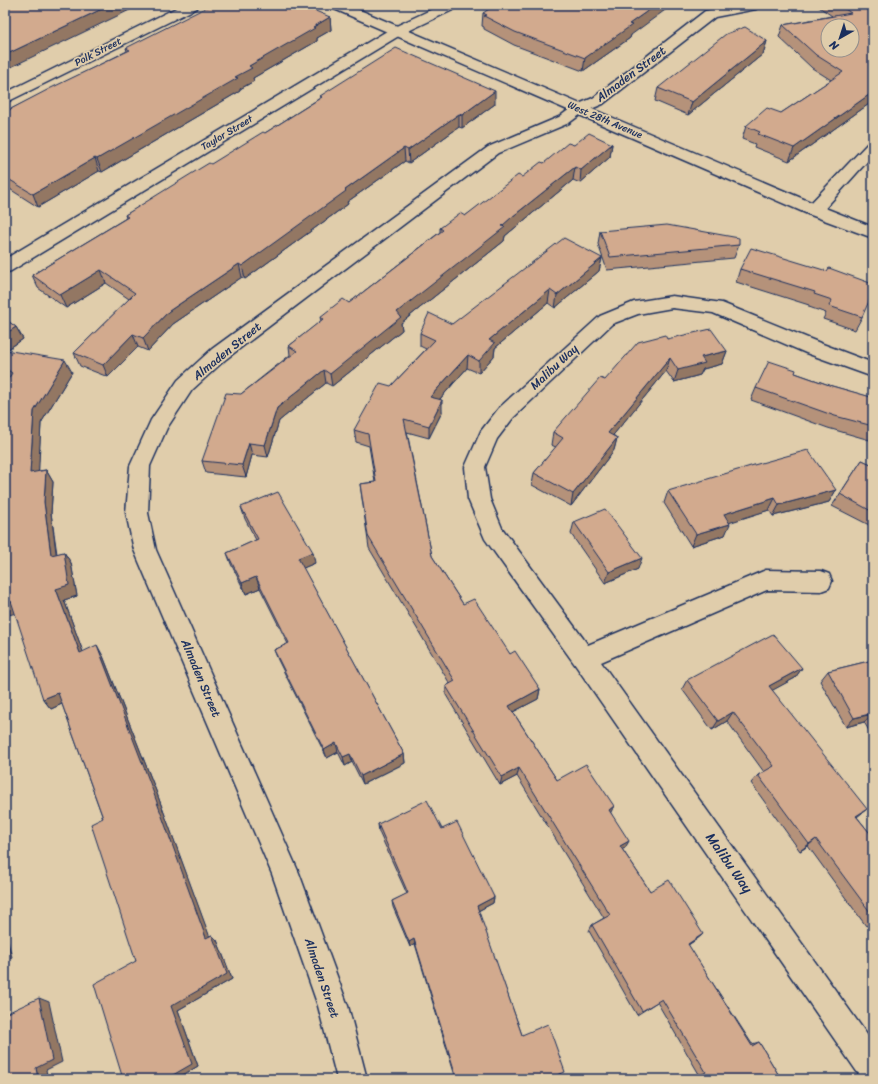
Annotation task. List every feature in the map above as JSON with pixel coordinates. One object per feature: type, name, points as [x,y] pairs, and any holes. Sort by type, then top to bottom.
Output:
[{"type":"street","name":"Polk Street","points":[[5,99],[192,5]]},
{"type":"street","name":"West 28th Avenue","points":[[337,5],[873,234]]},
{"type":"street","name":"Taylor Street","points":[[5,267],[397,31],[452,5]]},
{"type":"street","name":"Almaden Street","points":[[352,1079],[333,1006],[285,873],[145,550],[137,513],[140,466],[158,425],[185,385],[219,354],[488,154],[564,120],[579,109],[598,101],[710,14],[751,6]]},
{"type":"street","points":[[814,210],[873,146]]},
{"type":"street","name":"Malibu Way","points":[[873,370],[813,348],[716,307],[672,302],[634,308],[606,320],[506,413],[488,436],[475,467],[480,500],[493,533],[584,658],[873,1069]]},
{"type":"street","points":[[584,658],[766,580],[821,581]]},
{"type":"building","points":[[5,5],[110,5],[5,55]]},
{"type":"building","points":[[211,5],[301,5],[330,17],[313,27],[315,28],[249,66],[252,68],[235,77],[238,78],[33,194],[5,177],[5,112],[130,50],[126,48]]},
{"type":"building","points":[[495,5],[656,5],[629,24],[632,25],[585,58],[515,32],[484,16],[487,15],[483,13]]},
{"type":"building","points":[[839,5],[873,5],[873,92],[794,148],[758,134],[760,132],[746,126],[767,108],[781,113],[843,72],[821,58],[860,58],[860,18],[823,18],[851,13]]},
{"type":"building","points":[[820,18],[820,58],[816,55],[783,25]]},
{"type":"building","points":[[745,27],[767,41],[692,102],[658,88],[726,34]]},
{"type":"building","points":[[396,48],[495,91],[462,115],[459,114],[408,150],[404,148],[242,266],[239,264],[169,311],[143,338],[133,334],[103,365],[74,353],[135,293],[101,270],[60,295],[32,275],[128,217],[125,215],[186,177],[209,163],[211,164],[263,132],[265,133]]},
{"type":"building","points":[[589,133],[612,144],[581,170],[575,167],[512,217],[502,226],[505,227],[397,312],[401,317],[330,374],[324,370],[277,408],[265,445],[249,443],[242,465],[202,461],[226,393],[241,394],[297,351],[289,346],[323,319],[320,317],[343,299],[349,303],[443,230],[440,228],[460,213],[465,216],[518,175],[522,177],[541,162],[544,163],[568,143],[574,145]]},
{"type":"building","points":[[667,225],[739,238],[739,245],[610,257],[600,231]]},
{"type":"building","points":[[564,238],[602,258],[557,295],[550,290],[489,340],[495,343],[479,361],[468,355],[430,397],[442,400],[429,426],[404,419],[432,556],[463,604],[474,599],[510,654],[515,651],[540,689],[509,706],[557,780],[586,764],[614,806],[609,810],[629,841],[620,846],[650,891],[669,880],[703,934],[688,944],[752,1046],[759,1042],[781,1079],[694,1079],[706,1072],[662,999],[642,1011],[592,925],[610,915],[519,768],[502,777],[446,686],[455,681],[368,536],[360,484],[376,482],[368,434],[354,430],[380,383],[391,386],[435,340],[420,333],[429,313],[452,324]]},
{"type":"building","points":[[751,248],[827,271],[829,268],[870,283],[869,286],[873,287],[873,292],[862,317],[829,306],[832,300],[814,294],[815,292],[740,269]]},
{"type":"building","points":[[5,319],[16,327],[5,334]]},
{"type":"building","points":[[711,329],[727,351],[701,357],[705,363],[678,370],[670,358],[608,433],[617,438],[573,494],[534,473],[563,438],[553,432],[600,378],[605,380],[638,342],[665,335],[667,339]]},
{"type":"building","points":[[5,350],[65,360],[34,411],[30,473],[46,470],[44,502],[51,555],[64,552],[69,585],[56,589],[80,653],[97,645],[150,783],[206,938],[212,935],[227,974],[171,1006],[192,1064],[166,1079],[123,1079],[94,984],[136,961],[91,824],[103,818],[58,693],[43,699],[11,601],[5,603],[5,384],[12,373],[5,368]]},
{"type":"building","points":[[769,361],[796,370],[795,373],[832,386],[871,397],[871,394],[873,395],[873,426],[835,416],[756,388]]},
{"type":"building","points":[[808,450],[836,490],[779,505],[775,498],[724,514],[730,524],[696,534],[668,491],[754,465]]},
{"type":"building","points":[[862,460],[873,465],[873,512],[840,494]]},
{"type":"building","points":[[278,492],[313,552],[298,558],[404,754],[361,776],[350,754],[343,757],[336,743],[324,750],[274,650],[289,643],[256,577],[242,583],[227,553],[258,539],[241,507]]},
{"type":"building","points":[[605,509],[642,558],[609,572],[574,522]]},
{"type":"building","points":[[773,634],[802,668],[769,686],[867,809],[856,816],[873,837],[873,916],[816,839],[809,844],[758,775],[774,766],[733,712],[718,721],[687,680]]},
{"type":"building","points":[[873,660],[873,713],[854,718],[828,671]]},
{"type":"building","points":[[427,800],[442,829],[457,822],[494,897],[477,906],[522,1035],[548,1024],[565,1072],[548,1079],[457,1079],[414,939],[409,942],[392,901],[408,893],[378,824]]},
{"type":"building","points":[[39,998],[52,1060],[36,1068],[38,1079],[5,1079],[5,1014]]}]
